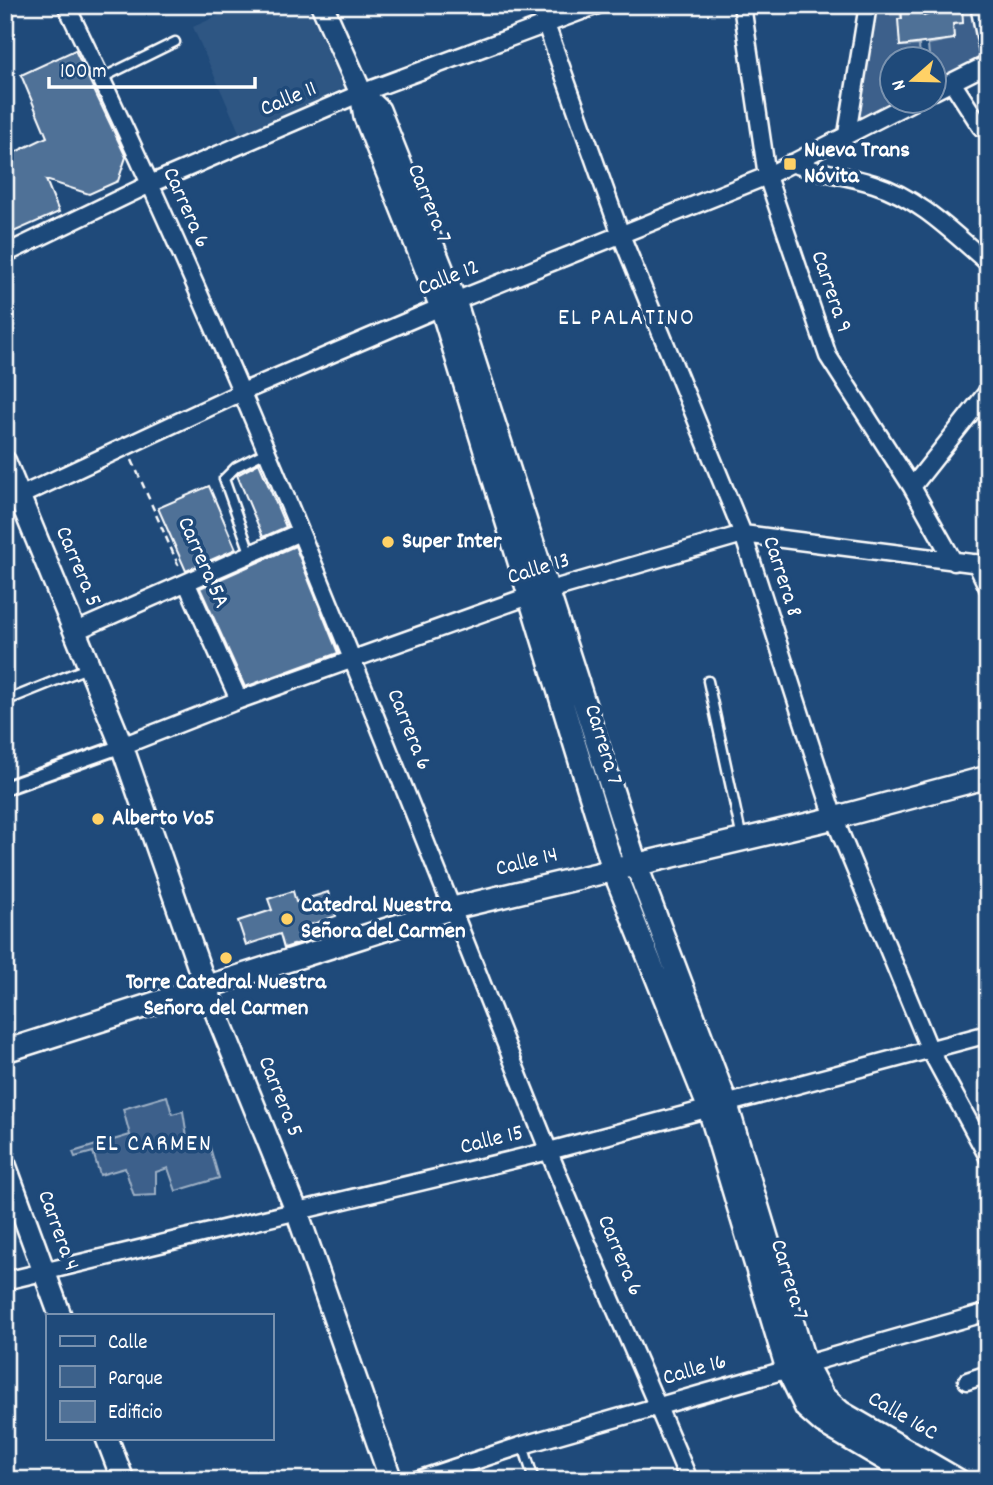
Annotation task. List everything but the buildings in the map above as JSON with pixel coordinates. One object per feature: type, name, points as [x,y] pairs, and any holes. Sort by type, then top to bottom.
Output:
[{"type":"main road","name":"Carrera 7","points":[[322,5],[362,93],[379,110],[448,304],[538,593],[613,869],[717,1104]]},
{"type":"main road","name":"Carrera 5","points":[[5,462],[12,500],[76,631],[122,746],[205,985],[297,1212],[391,1480]]},
{"type":"main road","name":"Carrera 7","points":[[538,593],[636,864],[717,1104],[796,1366],[814,1402]]},
{"type":"main road","name":"Calle 14","points":[[5,1051],[453,908],[834,818],[988,777]]},
{"type":"main road","name":"Carrera 4","points":[[5,1165],[60,1314]]},
{"type":"main road","name":"Calle 16C","points":[[814,1402],[823,1423],[920,1480]]},
{"type":"main road","name":"Calle 16C","points":[[814,1402],[841,1412],[958,1480]]},
{"type":"main road","points":[[108,1440],[123,1480]]},
{"type":"street","name":"Carrera 6","points":[[66,5],[150,184],[268,452],[355,658],[549,1151],[689,1480]]},
{"type":"street","name":"Carrera 8","points":[[539,5],[621,235],[743,534],[834,818],[929,1048],[987,1152]]},
{"type":"street","name":"Calle 11","points":[[5,254],[150,184],[362,93],[598,5]]},
{"type":"street","name":"Carrera 9","points":[[742,5],[767,176],[828,356],[912,487],[954,562]]},
{"type":"street","points":[[847,134],[868,5]]},
{"type":"street","points":[[979,5],[988,51]]},
{"type":"street","points":[[948,84],[988,64]]},
{"type":"street","points":[[952,82],[981,127]]},
{"type":"street","name":"Calle 12","points":[[12,500],[125,444],[242,392],[448,304],[767,176],[884,116]]},
{"type":"street","points":[[791,163],[811,171],[873,183],[906,197],[988,263]]},
{"type":"street","points":[[912,487],[988,391]]},
{"type":"street","points":[[76,631],[252,556],[300,532]]},
{"type":"street","name":"Calle 13","points":[[122,746],[239,700],[538,593],[743,534],[982,564]]},
{"type":"street","points":[[982,564],[988,588]]},
{"type":"street","name":"Carrera 5A","points":[[187,584],[239,700]]},
{"type":"street","points":[[5,788],[122,746]]},
{"type":"street","name":"Calle 15","points":[[5,1281],[549,1151],[717,1104],[988,1034]]},
{"type":"street","name":"Calle 16","points":[[417,1480],[523,1445],[988,1312]]},
{"type":"street","points":[[967,1381],[988,1374]]},
{"type":"lane","points":[[102,78],[175,42]]},
{"type":"lane","points":[[252,556],[223,479],[236,467],[268,452]]},
{"type":"lane","points":[[5,701],[89,667]]},
{"type":"lane","points":[[708,681],[742,839]]},
{"type":"lane","points":[[523,1445],[534,1480]]},
{"type":"path","name":"Carrera 5A","points":[[125,444],[187,584]]},
{"type":"shaded area","points":[[242,5],[307,5],[344,88],[240,134],[193,27]]},
{"type":"green space","points":[[868,5],[901,5],[900,46],[878,46],[878,116],[884,116],[847,134]]},
{"type":"green space","points":[[962,5],[978,5],[988,64],[948,84],[948,46],[928,46],[954,39],[953,30],[950,30]]},
{"type":"green space","points":[[167,1096],[172,1114],[183,1111],[189,1150],[209,1144],[219,1178],[176,1191],[168,1168],[156,1172],[156,1195],[134,1196],[125,1168],[100,1175],[93,1152],[75,1157],[73,1152],[130,1135],[123,1109]]},
{"type":"place","name":"Nueva Trans Nóvita","points":[[790,164]]},
{"type":"place","name":"Super Inter","points":[[388,542]]},
{"type":"place","name":"Alberto Vo5","points":[[98,819]]},
{"type":"place","name":"Catedral Nuestra Señora del Carmen","points":[[287,919]]},
{"type":"place","name":"Torre Catedral Nuestra Señora del Carmen","points":[[226,958]]},
{"type":"district","name":"EL PALATINO","points":[[627,319]]},
{"type":"district","name":"EL CARMEN","points":[[154,1145]]}]
